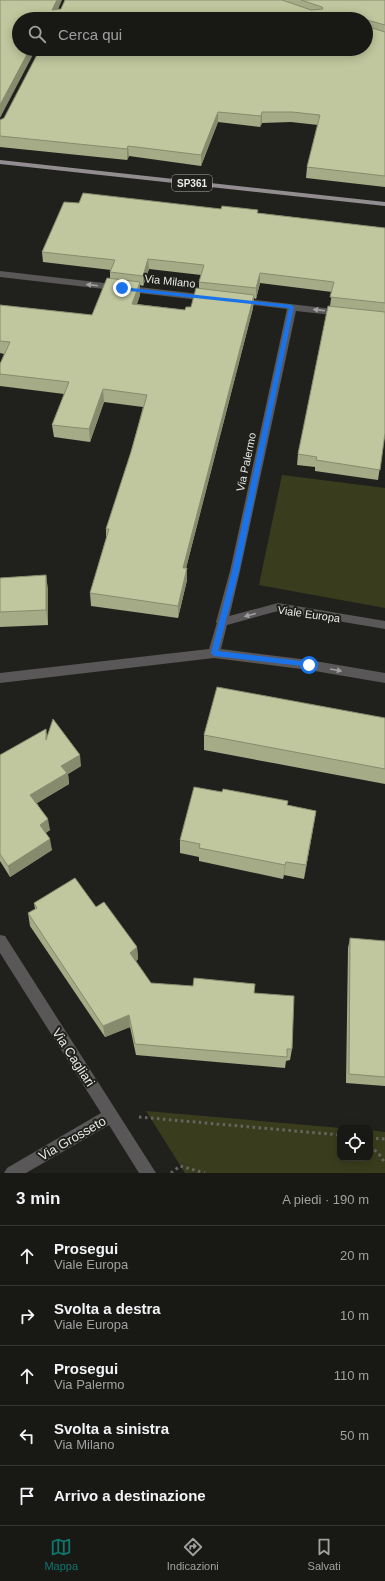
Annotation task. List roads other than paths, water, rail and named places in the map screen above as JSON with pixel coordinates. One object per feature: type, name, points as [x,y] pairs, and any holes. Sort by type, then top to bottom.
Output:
[{"type":"main road","name":"SP361","points":[[0,162],[385,204]]},
{"type":"street","name":"Via Milano","points":[[0,274],[215,298]]},
{"type":"street","points":[[230,300],[354,314]]},
{"type":"street","name":"Via Palermo","points":[[222,622],[235,571],[292,307]]},
{"type":"street","name":"Viale Europa","points":[[222,622],[278,607],[385,625]]},
{"type":"street","points":[[214,653],[222,622]]},
{"type":"street","points":[[0,678],[214,653],[309,665],[385,678]]},
{"type":"street","name":"Via Cagliari","points":[[0,941],[148,1173]]},
{"type":"street","name":"Via Grosseto","points":[[12,1173],[111,1115]]}]
